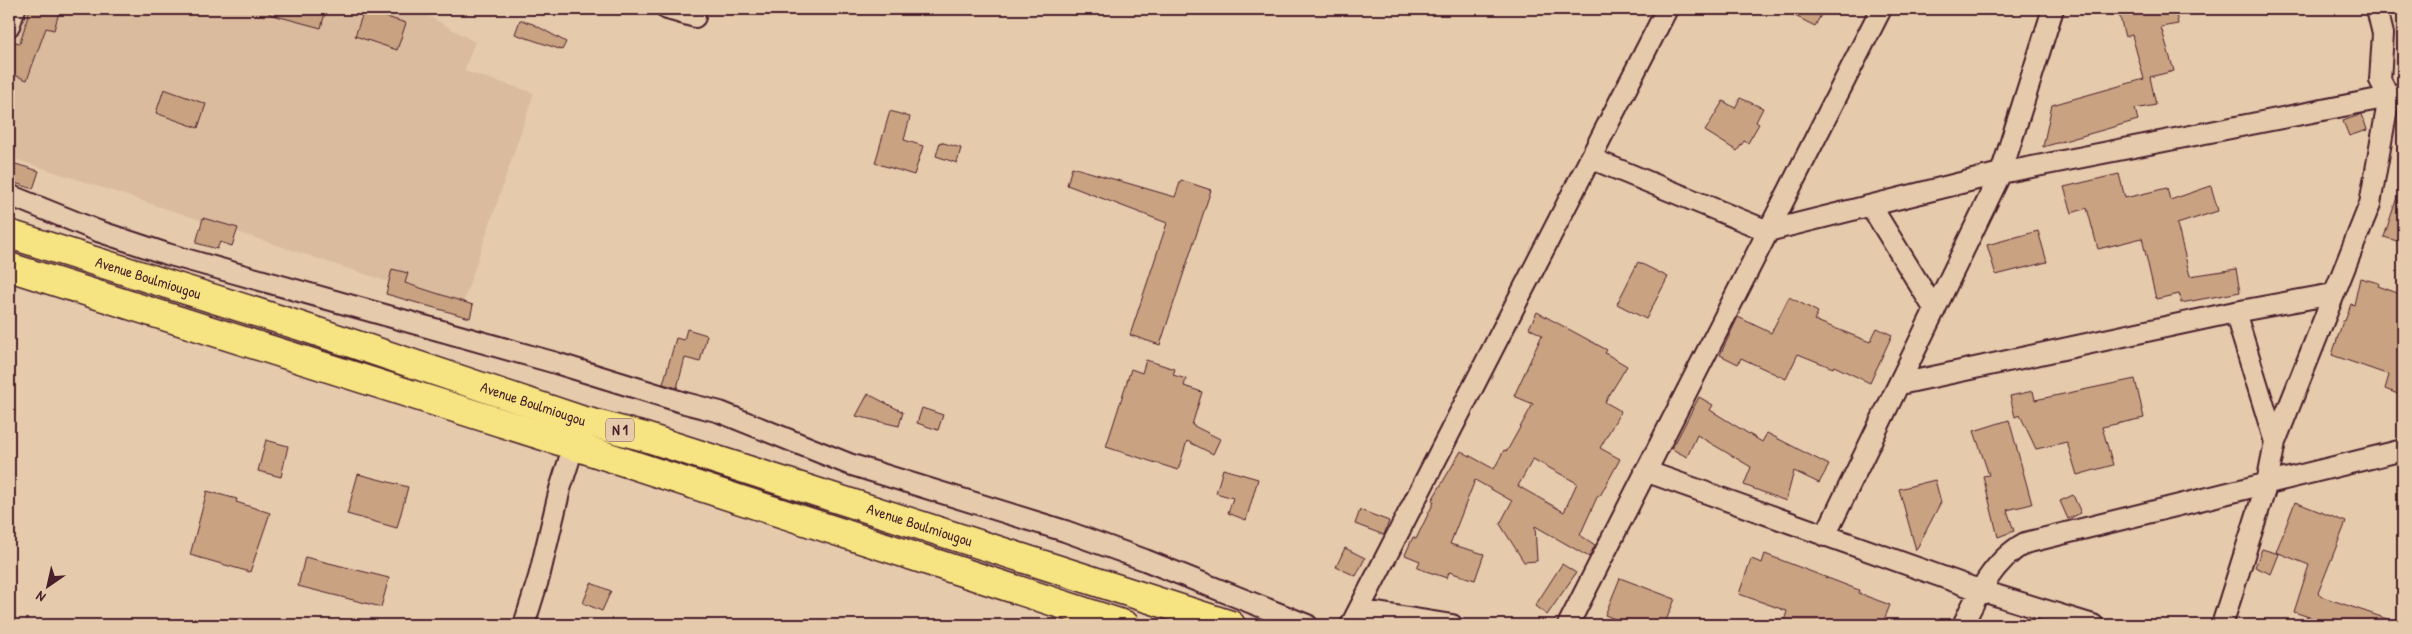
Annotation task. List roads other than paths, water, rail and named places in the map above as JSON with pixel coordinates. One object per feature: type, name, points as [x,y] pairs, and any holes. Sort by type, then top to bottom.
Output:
[{"type":"highway","name":"Avenue Boulmiougou","points":[[9,234],[300,326],[578,433],[1126,625]]},
{"type":"highway","name":"Avenue Boulmiougou","points":[[9,267],[578,433],[645,437],[1231,625]]},
{"type":"street","points":[[9,26],[15,9]]},
{"type":"street","points":[[667,9],[695,17]]},
{"type":"street","points":[[1452,625],[1355,618],[1667,9]]},
{"type":"street","points":[[1568,625],[1881,9]]},
{"type":"street","points":[[1825,536],[2001,173],[2053,9]]},
{"type":"street","points":[[2377,9],[2383,34],[2380,80],[2396,95]]},
{"type":"street","points":[[1590,158],[1768,231],[2001,173],[2396,95]]},
{"type":"street","points":[[2222,625],[2267,483],[2275,442],[2332,294],[2370,204],[2396,95]]},
{"type":"street","points":[[9,195],[98,232],[167,254],[556,363],[720,412],[849,464],[1065,531],[1145,560],[1306,625]]},
{"type":"street","points":[[1871,206],[1935,310]]},
{"type":"street","points":[[1900,384],[2235,312],[2332,294]]},
{"type":"street","points":[[2235,312],[2275,442]]},
{"type":"street","points":[[524,625],[539,577],[560,489],[578,433]]},
{"type":"street","points":[[1963,625],[1979,590],[2012,550],[2025,543],[2403,450]]},
{"type":"street","points":[[1645,471],[1979,590],[2093,625]]}]
